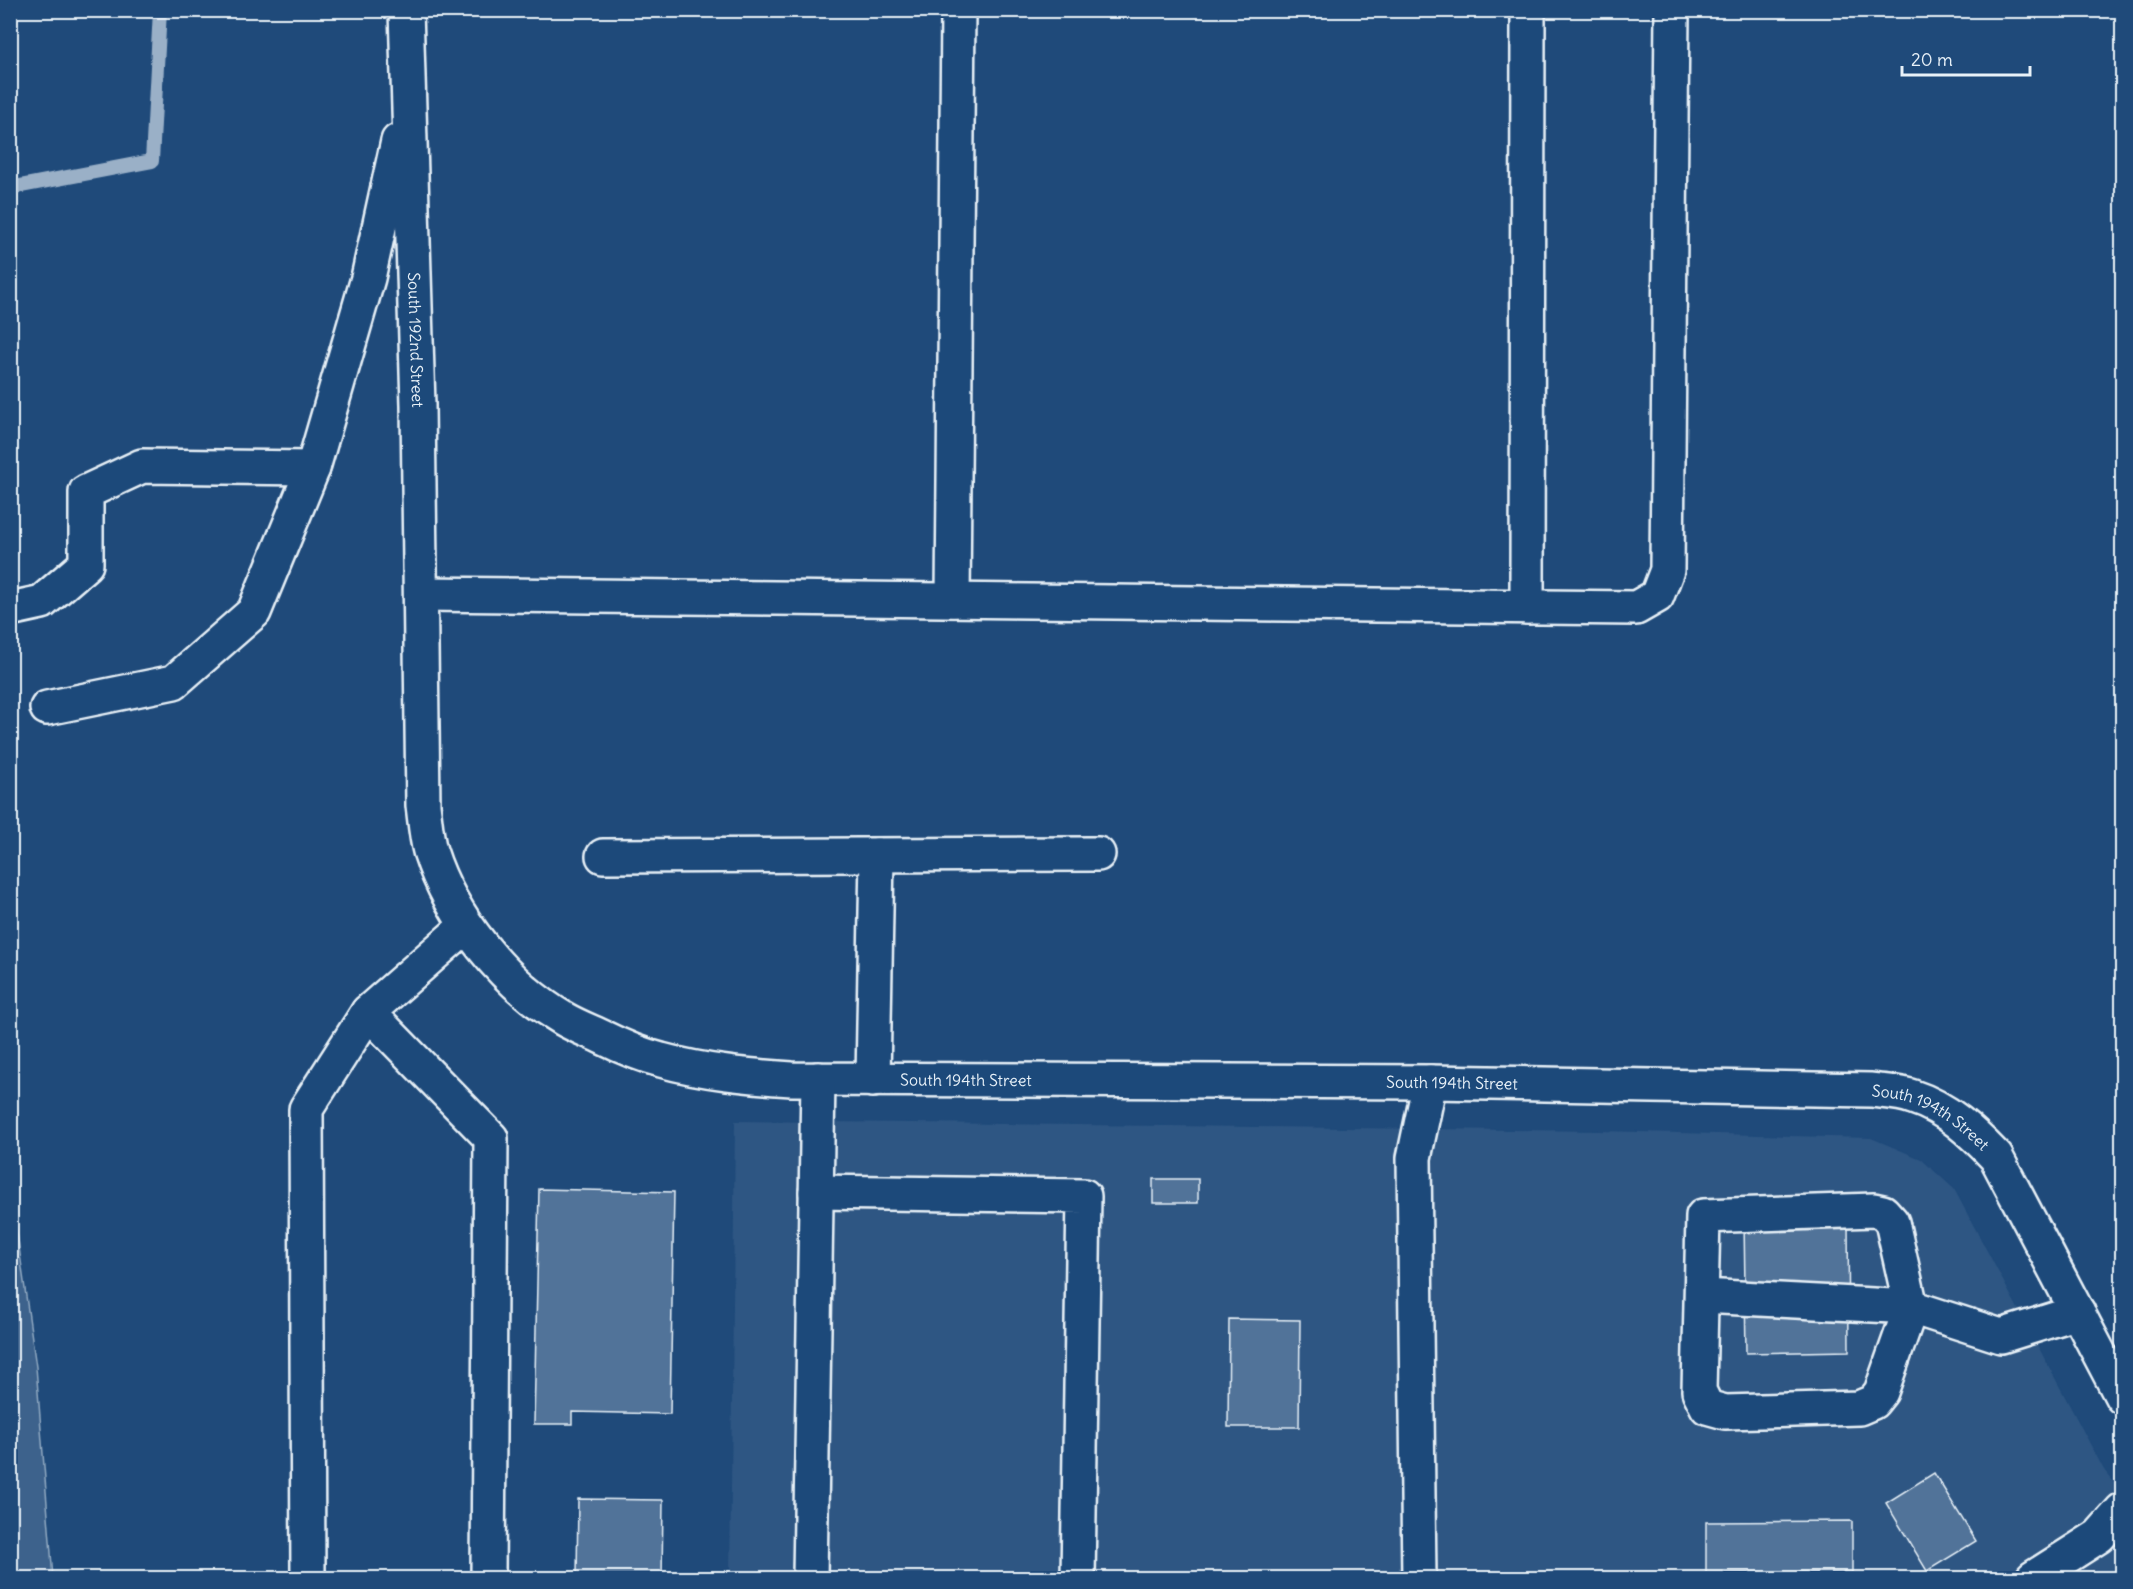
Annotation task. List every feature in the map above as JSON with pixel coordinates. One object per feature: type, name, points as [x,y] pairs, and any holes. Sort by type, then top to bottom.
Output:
[{"type":"street","name":"South 192nd Street","points":[[406,10],[421,594],[423,805],[429,849],[444,886],[466,926]]},
{"type":"street","points":[[953,600],[958,10]]},
{"type":"street","points":[[1527,607],[1528,10]]},
{"type":"street","points":[[421,594],[1636,608],[1657,596],[1667,570],[1672,10]]},
{"type":"street","points":[[47,708],[174,682],[254,612],[313,468],[368,278],[408,93]]},
{"type":"street","points":[[10,609],[42,602],[86,564],[86,492],[142,466],[313,468]]},
{"type":"street","points":[[603,856],[1098,854]]},
{"type":"street","points":[[873,1080],[877,855]]},
{"type":"street","points":[[308,1578],[306,1109],[368,1012],[466,926]]},
{"type":"street","name":"South 194th Street","points":[[466,926],[492,958],[526,991],[563,1018],[618,1045],[660,1060],[743,1076],[873,1080],[1430,1082],[1871,1090],[1912,1096],[1945,1112],[1972,1131],[1996,1157],[2122,1397]]},
{"type":"street","points":[[368,1012],[491,1138],[488,1578]]},
{"type":"street","points":[[810,1578],[818,1079]]},
{"type":"street","points":[[1419,1578],[1414,1158],[1430,1082]]},
{"type":"street","points":[[816,1192],[1084,1197],[1078,1578]]},
{"type":"street","points":[[1874,1210],[1883,1212],[1892,1222],[1911,1307],[1881,1392],[1873,1402],[1859,1408],[1725,1412],[1707,1407],[1699,1391],[1702,1296],[1703,1216],[1874,1210]]},
{"type":"street","points":[[1702,1296],[1911,1307],[2001,1336],[2078,1312]]},
{"type":"street","points":[[2033,1578],[2099,1536],[2122,1510]]},
{"type":"shaded area","points":[[735,1121],[1599,1131],[1871,1138],[1921,1159],[1954,1189],[2104,1470],[2122,1492],[2122,1578],[730,1578]]},
{"type":"shaded area","points":[[11,1190],[36,1367],[53,1578],[11,1578]]},
{"type":"building","points":[[1153,1179],[1198,1179],[1198,1203],[1153,1203]]},
{"type":"building","points":[[539,1189],[674,1192],[670,1414],[572,1412],[572,1424],[534,1424]]},
{"type":"building","points":[[1848,1220],[1849,1351],[1746,1353],[1744,1221]]},
{"type":"building","points":[[1229,1319],[1300,1320],[1299,1427],[1228,1427]]},
{"type":"building","points":[[1934,1473],[1976,1541],[1927,1571],[1886,1503]]},
{"type":"building","points":[[578,1499],[663,1500],[662,1578],[577,1578]]},
{"type":"building","points":[[1852,1521],[1852,1572],[1706,1573],[1706,1522]]},
{"type":"building","points":[[1228,1576],[1349,1576],[1349,1578],[1228,1578]]},
{"type":"waterway","points":[[10,188],[152,161],[160,10]]}]
